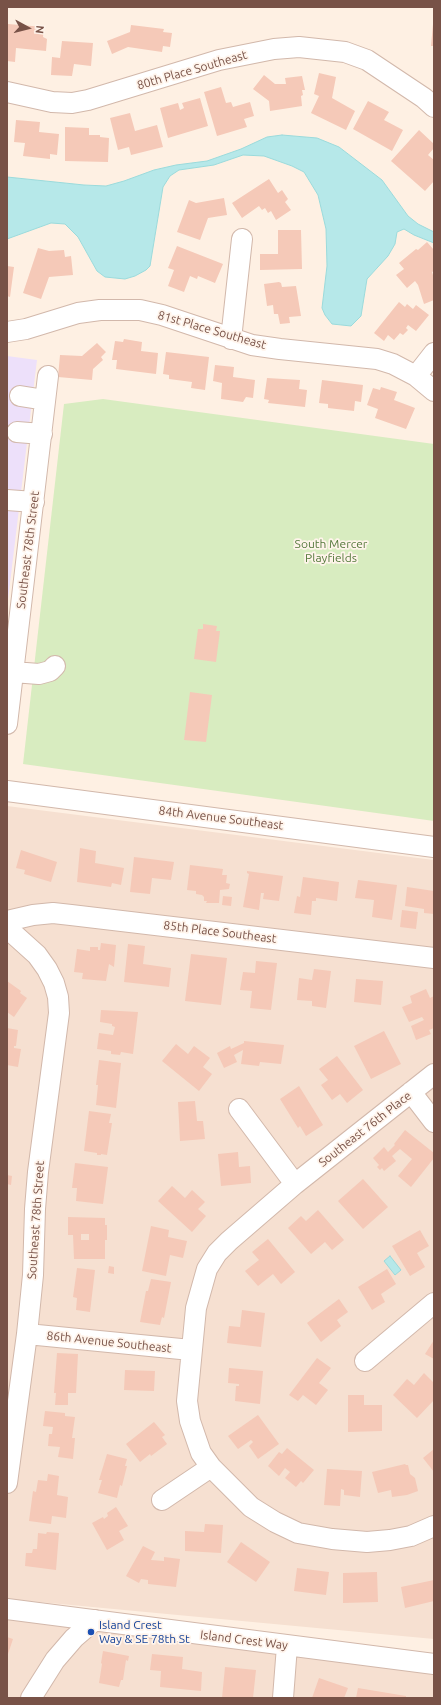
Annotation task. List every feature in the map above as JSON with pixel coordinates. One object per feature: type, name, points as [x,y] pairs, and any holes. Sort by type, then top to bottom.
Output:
[{"type":"street","name":"80th Place Southeast","points":[[7,92],[52,102],[72,103],[88,100],[219,60],[274,49],[299,47],[345,52],[367,60],[418,94],[434,107]]},
{"type":"street","points":[[231,339],[242,239]]},
{"type":"street","name":"81st Place Southeast","points":[[7,332],[78,313],[124,309],[162,315],[231,339],[280,350],[377,359],[393,364],[416,376],[434,392]]},
{"type":"street","points":[[416,376],[434,353]]},
{"type":"street","name":"Southeast 78th Street","points":[[7,724],[13,672],[15,580],[34,502],[48,376]]},
{"type":"street","points":[[20,396],[45,400]]},
{"type":"street","points":[[17,432],[42,434]]},
{"type":"street","points":[[7,500],[34,502]]},
{"type":"street","points":[[13,672],[39,674],[50,671],[55,666]]},
{"type":"street","name":"84th Avenue Southeast","points":[[7,791],[434,846]]},
{"type":"street","name":"85th Place Southeast","points":[[7,921],[33,915],[53,913],[434,958]]},
{"type":"street","name":"Southeast 78th Street","points":[[7,928],[37,955],[47,969],[58,996],[59,1013],[38,1172],[33,1275],[27,1334],[7,1482]]},
{"type":"street","name":"Southeast 76th Place","points":[[211,1467],[201,1453],[190,1421],[187,1401],[191,1350],[200,1289],[207,1269],[217,1253],[295,1184],[434,1074]]},
{"type":"street","points":[[411,1092],[434,1122]]},
{"type":"street","points":[[239,1109],[295,1184]]},
{"type":"street","points":[[365,1361],[434,1303]]},
{"type":"street","name":"86th Avenue Southeast","points":[[27,1334],[191,1350]]},
{"type":"street","points":[[162,1500],[211,1467],[251,1507],[275,1522],[298,1533],[332,1539],[367,1542],[411,1536],[434,1526]]},
{"type":"street","name":"Island Crest Way","points":[[7,1609],[434,1664]]},
{"type":"street","points":[[30,1698],[55,1660],[74,1638],[95,1620]]},
{"type":"street","points":[[282,1698],[287,1646]]},
{"type":"shaded area","points":[[7,356],[37,360],[7,608]]},
{"type":"shaded area","points":[[7,806],[434,860],[434,1639],[7,1599]]},
{"type":"shaded area","points":[[7,1614],[434,1672],[434,1698],[7,1698]]},
{"type":"green space","name":"South Mercer Playfields","points":[[103,399],[434,444],[434,821],[23,764],[64,404]]},
{"type":"water","points":[[282,135],[317,138],[339,147],[382,180],[408,216],[418,224],[434,232],[434,243],[414,235],[404,229],[397,232],[395,244],[388,256],[367,279],[361,316],[351,326],[332,324],[322,308],[327,266],[326,229],[318,195],[304,172],[264,156],[243,155],[214,165],[179,170],[170,176],[163,187],[150,266],[135,276],[125,279],[105,277],[97,271],[78,237],[65,224],[51,223],[7,239],[7,177],[106,186],[154,170],[176,165],[207,161],[241,149],[267,137]]},
{"type":"water","points":[[390,1256],[401,1270],[395,1275],[384,1261]]},
{"type":"building","points":[[8,24],[44,27],[43,37],[47,39],[46,51],[16,48],[15,62],[7,61]]},
{"type":"building","points":[[433,24],[434,46],[431,46]]},
{"type":"building","points":[[131,25],[164,29],[163,32],[172,33],[170,47],[163,46],[162,52],[128,47],[112,54],[107,41],[130,32]]},
{"type":"building","points":[[62,41],[93,43],[91,66],[74,64],[72,76],[51,75],[52,57],[60,58]]},
{"type":"building","points":[[319,73],[336,77],[332,98],[355,111],[346,130],[311,113],[319,96],[314,94]]},
{"type":"building","points":[[264,75],[275,84],[286,84],[285,78],[302,76],[305,90],[302,90],[302,106],[270,111],[269,101],[253,89]]},
{"type":"building","points":[[221,87],[226,103],[231,102],[233,107],[250,102],[254,116],[244,119],[247,127],[217,136],[204,92]]},
{"type":"building","points":[[200,98],[208,126],[168,138],[160,108],[178,103],[180,110],[184,108],[182,103]]},
{"type":"building","points":[[368,101],[389,112],[384,120],[403,130],[392,151],[353,129]]},
{"type":"building","points":[[130,113],[135,131],[157,125],[163,147],[131,155],[129,147],[118,150],[110,118]]},
{"type":"building","points":[[16,120],[40,122],[39,132],[59,134],[57,155],[50,154],[50,159],[23,156],[25,143],[14,142]]},
{"type":"building","points":[[65,127],[89,128],[89,135],[100,135],[100,137],[109,138],[108,162],[65,161]]},
{"type":"building","points":[[419,130],[434,144],[434,148],[428,155],[434,160],[434,181],[425,191],[391,161]]},
{"type":"building","points":[[269,179],[278,193],[282,190],[288,199],[285,202],[291,210],[276,220],[271,211],[268,213],[265,208],[262,210],[259,206],[242,218],[232,203]]},
{"type":"building","points":[[224,198],[227,215],[208,218],[200,240],[177,232],[189,200],[196,203]]},
{"type":"building","points":[[278,230],[301,230],[302,269],[260,270],[260,254],[278,254]]},
{"type":"building","points":[[427,242],[434,250],[434,271],[432,272],[434,278],[434,300],[424,304],[418,285],[415,281],[407,288],[396,275],[404,269],[399,263]]},
{"type":"building","points":[[177,246],[223,264],[215,283],[198,276],[197,279],[190,276],[184,292],[168,286],[174,270],[168,268]]},
{"type":"building","points":[[38,248],[49,251],[64,250],[65,257],[71,256],[73,275],[49,277],[41,299],[23,293]]},
{"type":"building","points":[[7,266],[14,267],[10,297],[7,296]]},
{"type":"building","points":[[281,283],[282,287],[296,286],[301,316],[289,317],[290,323],[280,324],[278,314],[274,314],[273,305],[267,306],[264,284]]},
{"type":"building","points":[[399,302],[405,307],[407,304],[413,309],[416,305],[429,315],[416,331],[408,325],[406,328],[408,330],[403,335],[400,333],[394,340],[388,335],[384,341],[374,333]]},
{"type":"building","points":[[124,339],[142,342],[141,351],[158,353],[156,374],[116,369],[117,360],[112,360],[115,341],[123,342]]},
{"type":"building","points":[[97,343],[106,352],[101,357],[103,360],[93,369],[92,380],[58,377],[60,355],[82,356]]},
{"type":"building","points":[[166,352],[209,357],[205,390],[191,388],[192,382],[169,379],[169,375],[163,374]]},
{"type":"building","points":[[215,365],[234,367],[233,377],[255,380],[253,398],[246,397],[243,402],[221,399],[222,383],[213,381]]},
{"type":"building","points":[[267,378],[300,380],[299,389],[307,390],[305,407],[268,403],[269,400],[264,399]]},
{"type":"building","points":[[322,380],[363,385],[361,402],[355,401],[354,411],[328,408],[328,404],[319,403]]},
{"type":"building","points":[[381,387],[397,392],[394,400],[415,408],[406,429],[375,418],[378,409],[367,405],[373,388],[380,390]]},
{"type":"building","points":[[203,624],[217,626],[216,631],[220,631],[216,662],[194,659],[198,629],[203,629]]},
{"type":"building","points":[[190,692],[212,695],[206,742],[184,740]]},
{"type":"building","points":[[80,848],[96,851],[95,863],[124,868],[121,885],[112,883],[111,887],[77,882]]},
{"type":"building","points":[[21,850],[57,862],[51,882],[24,874],[25,870],[16,868]]},
{"type":"building","points":[[134,857],[174,862],[171,880],[152,878],[150,894],[130,892]]},
{"type":"building","points":[[190,865],[223,869],[222,875],[227,875],[226,883],[230,884],[229,889],[220,890],[219,903],[206,903],[207,901],[204,901],[204,897],[202,895],[196,894],[196,891],[187,890]]},
{"type":"building","points":[[247,871],[283,876],[279,901],[263,899],[264,893],[261,893],[259,910],[243,907],[249,874]]},
{"type":"building","points":[[303,877],[339,882],[337,901],[316,898],[316,901],[312,901],[311,915],[294,913],[297,896],[300,897]]},
{"type":"building","points":[[358,880],[397,885],[392,920],[372,917],[374,900],[355,898]]},
{"type":"building","points":[[407,887],[434,891],[434,914],[424,913],[424,909],[405,906]]},
{"type":"building","points":[[223,896],[232,897],[231,906],[222,905]]},
{"type":"building","points":[[402,910],[418,912],[416,929],[400,927]]},
{"type":"building","points":[[101,943],[116,945],[114,967],[109,964],[106,981],[82,979],[83,973],[74,972],[77,949],[90,951],[90,947],[98,947],[98,950],[100,950]]},
{"type":"building","points":[[128,944],[145,946],[143,964],[171,968],[169,987],[124,982]]},
{"type":"building","points":[[191,954],[227,958],[221,1005],[185,1001]]},
{"type":"building","points":[[256,961],[277,963],[271,1010],[250,1008],[252,991],[240,990],[243,972],[255,973]]},
{"type":"building","points":[[314,969],[331,971],[326,1008],[312,1006],[312,1001],[297,1000],[299,978],[312,980]]},
{"type":"building","points":[[356,979],[383,981],[381,1005],[354,1002]]},
{"type":"building","points":[[7,981],[21,991],[20,993],[27,998],[14,1017],[7,1012]]},
{"type":"building","points":[[426,989],[430,998],[434,996],[434,1028],[429,1030],[431,1034],[416,1040],[411,1026],[424,1020],[422,1017],[409,1022],[402,1007],[412,1003],[410,996]]},
{"type":"building","points":[[101,1010],[138,1012],[133,1054],[121,1052],[120,1055],[111,1054],[111,1051],[97,1049],[99,1033],[113,1035],[115,1027],[112,1026],[112,1024],[100,1022]]},
{"type":"building","points":[[7,1028],[18,1030],[16,1046],[14,1046],[14,1048],[21,1049],[18,1067],[7,1065]]},
{"type":"building","points":[[384,1031],[401,1064],[371,1079],[354,1046]]},
{"type":"building","points":[[244,1041],[284,1045],[281,1064],[260,1062],[259,1066],[241,1064],[243,1050],[234,1055],[237,1062],[224,1068],[217,1053],[230,1046],[231,1049],[244,1043]]},
{"type":"building","points":[[176,1044],[188,1054],[194,1046],[210,1058],[203,1067],[212,1074],[199,1091],[162,1061]]},
{"type":"building","points":[[337,1056],[363,1090],[347,1103],[340,1094],[332,1100],[321,1085],[328,1080],[319,1069]]},
{"type":"building","points":[[99,1060],[121,1063],[116,1108],[96,1105],[98,1085],[96,1085]]},
{"type":"building","points":[[299,1086],[323,1125],[306,1136],[300,1126],[298,1128],[280,1099]]},
{"type":"building","points":[[195,1101],[197,1121],[203,1121],[205,1139],[180,1141],[178,1102]]},
{"type":"building","points":[[89,1111],[111,1114],[109,1123],[112,1123],[107,1155],[97,1155],[97,1153],[84,1151]]},
{"type":"building","points":[[405,1130],[434,1153],[434,1158],[411,1187],[398,1176],[412,1159],[400,1149],[392,1156],[396,1161],[384,1171],[382,1168],[380,1170],[377,1167],[379,1165],[373,1158],[384,1147],[388,1152],[395,1145],[394,1144]]},
{"type":"building","points":[[238,1152],[239,1167],[250,1166],[251,1183],[221,1186],[218,1154]]},
{"type":"building","points":[[75,1163],[108,1167],[103,1204],[76,1201],[77,1188],[72,1188]]},
{"type":"building","points":[[7,1175],[12,1176],[11,1185],[7,1184]]},
{"type":"building","points":[[363,1179],[388,1207],[363,1229],[338,1201]]},
{"type":"building","points":[[172,1186],[185,1198],[192,1190],[205,1202],[198,1209],[206,1216],[192,1232],[158,1201]]},
{"type":"building","points":[[318,1210],[344,1240],[332,1250],[325,1242],[311,1254],[288,1228],[301,1216],[306,1221]]},
{"type":"building","points":[[68,1217],[105,1218],[105,1225],[107,1225],[107,1240],[105,1240],[105,1259],[74,1259],[73,1235],[68,1235]],"holes":[[[81,1234],[89,1234],[89,1240],[81,1240]]]},
{"type":"building","points":[[151,1226],[169,1230],[168,1237],[187,1241],[183,1258],[170,1255],[166,1276],[142,1271]]},
{"type":"building","points":[[420,1230],[429,1246],[417,1253],[425,1267],[410,1276],[392,1246]]},
{"type":"building","points":[[268,1239],[295,1272],[281,1284],[273,1274],[258,1286],[245,1271],[259,1260],[252,1252]]},
{"type":"building","points":[[109,1266],[114,1267],[114,1274],[108,1273]]},
{"type":"building","points":[[77,1268],[95,1270],[90,1312],[76,1310],[77,1298],[73,1297]]},
{"type":"building","points":[[387,1269],[396,1284],[381,1294],[385,1302],[372,1310],[358,1287]]},
{"type":"building","points":[[151,1279],[171,1282],[164,1318],[162,1317],[160,1325],[140,1322],[146,1291],[148,1291]]},
{"type":"building","points":[[339,1299],[348,1312],[337,1320],[341,1326],[321,1342],[307,1323]]},
{"type":"building","points":[[242,1310],[265,1313],[261,1347],[227,1343],[229,1326],[240,1327]]},
{"type":"building","points":[[434,1340],[434,1359],[425,1354]]},
{"type":"building","points":[[57,1353],[78,1354],[76,1393],[68,1393],[68,1405],[55,1405],[56,1393],[54,1393]]},
{"type":"building","points":[[317,1358],[331,1368],[319,1383],[328,1390],[316,1405],[303,1395],[298,1401],[289,1395]]},
{"type":"building","points":[[229,1368],[263,1371],[260,1404],[235,1401],[236,1386],[239,1386],[239,1384],[228,1383]]},
{"type":"building","points":[[125,1370],[155,1371],[154,1391],[124,1390]]},
{"type":"building","points":[[424,1373],[434,1383],[434,1400],[417,1418],[393,1395],[407,1379],[414,1385]]},
{"type":"building","points":[[348,1395],[364,1395],[364,1405],[382,1405],[382,1431],[348,1432]]},
{"type":"building","points":[[45,1411],[65,1413],[65,1416],[75,1417],[72,1438],[75,1438],[73,1459],[58,1457],[60,1447],[48,1446],[49,1434],[52,1434],[53,1427],[43,1426]]},
{"type":"building","points":[[258,1415],[279,1444],[258,1459],[249,1446],[253,1442],[251,1440],[238,1449],[228,1436]]},
{"type":"building","points":[[154,1422],[165,1435],[162,1437],[167,1444],[140,1462],[126,1444]]},
{"type":"building","points":[[287,1448],[314,1470],[303,1483],[301,1481],[296,1487],[285,1478],[290,1472],[285,1468],[279,1476],[268,1466],[279,1452],[282,1454]]},
{"type":"building","points":[[434,1449],[434,1472],[423,1458]]},
{"type":"building","points":[[107,1454],[127,1459],[125,1466],[127,1466],[122,1486],[120,1485],[117,1498],[98,1493],[102,1480],[99,1480]]},
{"type":"building","points":[[405,1464],[408,1465],[410,1474],[415,1478],[418,1491],[407,1495],[392,1497],[391,1490],[378,1493],[372,1472]]},
{"type":"building","points":[[327,1469],[362,1471],[360,1497],[344,1495],[344,1490],[341,1489],[340,1506],[324,1505]]},
{"type":"building","points":[[48,1474],[59,1476],[57,1495],[68,1497],[66,1518],[52,1516],[51,1524],[29,1521],[33,1491],[36,1492],[38,1480],[47,1481]]},
{"type":"building","points":[[116,1507],[128,1526],[119,1531],[124,1540],[107,1550],[92,1523],[103,1517],[104,1519],[108,1516],[107,1513]]},
{"type":"building","points":[[205,1524],[223,1525],[221,1553],[185,1551],[185,1531],[204,1532]]},
{"type":"building","points":[[47,1532],[59,1533],[56,1570],[25,1566],[26,1553],[32,1553],[33,1549],[37,1549],[38,1533],[46,1534]]},
{"type":"building","points":[[241,1542],[270,1562],[256,1582],[227,1562]]},
{"type":"building","points":[[143,1546],[155,1552],[151,1560],[164,1561],[164,1557],[180,1559],[176,1587],[148,1584],[148,1580],[141,1579],[139,1583],[126,1576]]},
{"type":"building","points":[[297,1568],[329,1572],[326,1595],[294,1591]]},
{"type":"building","points":[[377,1572],[378,1602],[343,1603],[343,1573]]},
{"type":"building","points":[[434,1580],[434,1601],[405,1608],[401,1587]]},
{"type":"building","points":[[7,1637],[13,1639],[7,1657]]},
{"type":"building","points":[[103,1651],[129,1656],[128,1661],[126,1660],[123,1680],[121,1680],[119,1687],[99,1683]]},
{"type":"building","points":[[152,1654],[183,1657],[182,1669],[202,1672],[201,1691],[160,1687],[161,1671],[150,1670]]},
{"type":"building","points":[[225,1667],[256,1670],[253,1698],[222,1698]]},
{"type":"building","points":[[319,1678],[348,1688],[344,1698],[312,1698]]},
{"type":"building","points":[[358,1688],[406,1696],[406,1698],[356,1698]]},
{"type":"place","name":"Island Crest Way & SE 78th St","points":[[91,1632]]}]
